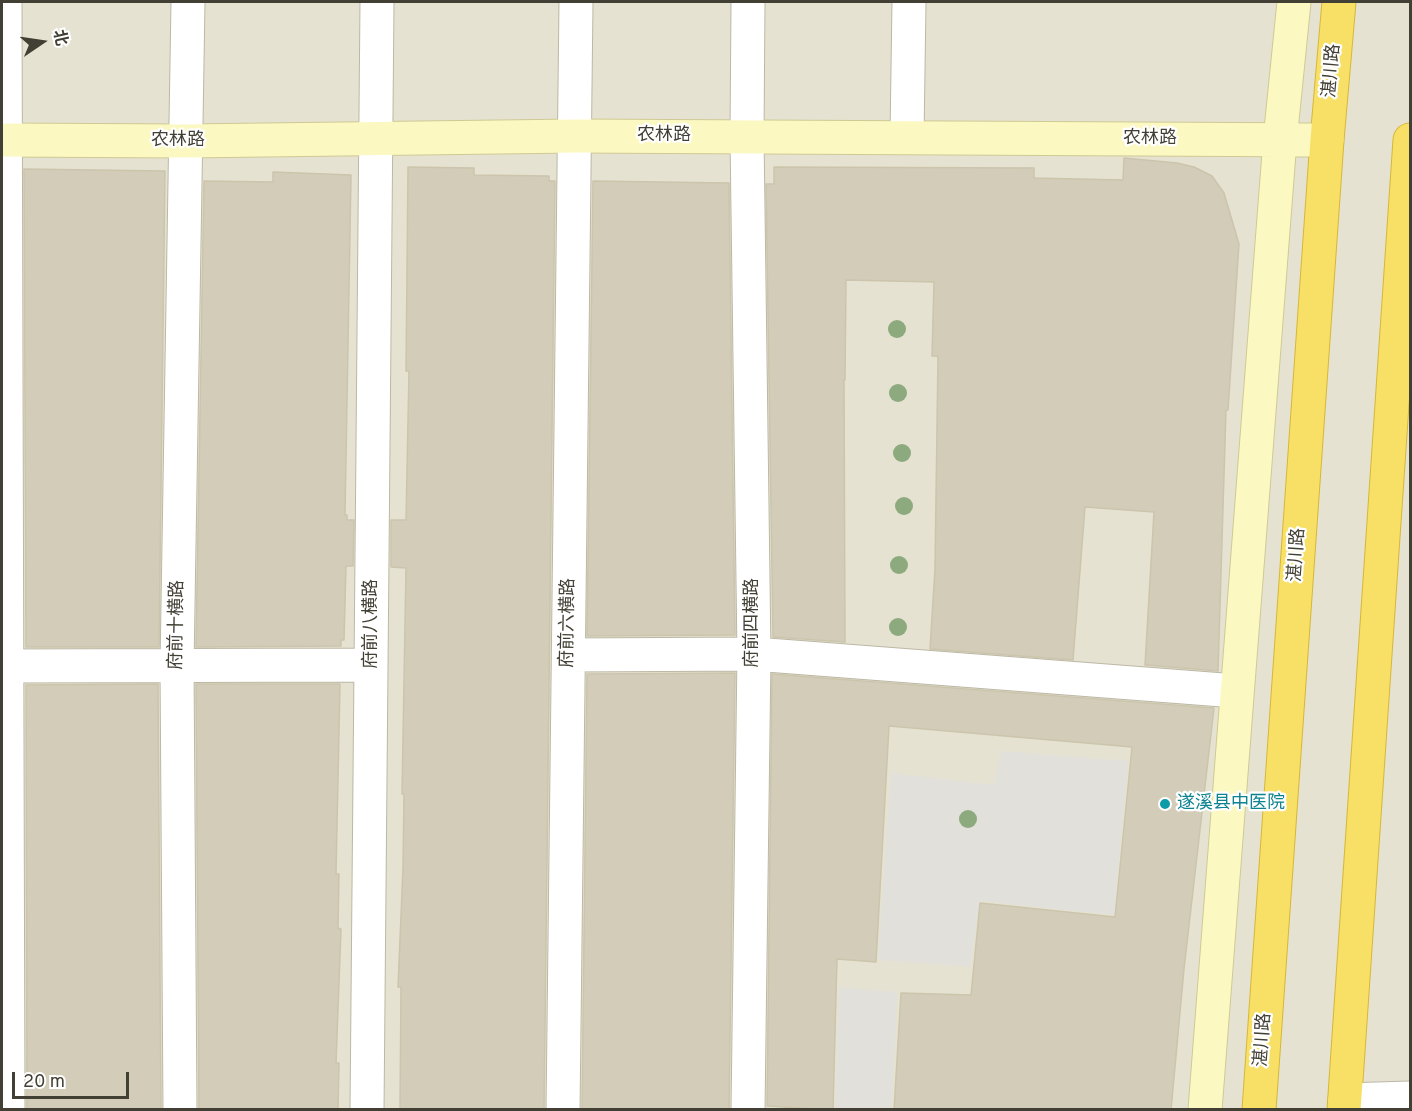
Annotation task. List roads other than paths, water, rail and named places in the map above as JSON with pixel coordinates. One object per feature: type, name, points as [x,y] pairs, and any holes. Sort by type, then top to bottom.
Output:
[{"type":"highway","name":"湛川路","points":[[1259,1110],[1327,140],[1339,2]]},
{"type":"highway","points":[[1344,1105],[1410,141]]},
{"type":"street","points":[[5,2],[4,666],[8,1110]]},
{"type":"street","name":"府前十横路","points":[[180,1110],[177,665],[188,2]]},
{"type":"street","name":"府前八横路","points":[[367,1110],[377,2]]},
{"type":"street","name":"府前六横路","points":[[563,1110],[576,2]]},
{"type":"street","name":"府前四横路","points":[[747,1110],[754,654],[747,136],[748,2]]},
{"type":"street","points":[[907,137],[909,2]]},
{"type":"street","points":[[1205,1110],[1280,140],[1294,2]]},
{"type":"street","name":"农林路","points":[[3,140],[187,141],[576,136],[1327,140]]},
{"type":"street","points":[[569,655],[754,654],[1236,691]]},
{"type":"street","points":[[4,666],[371,665]]},
{"type":"street","points":[[1344,1105],[1410,1098]]},
{"type":"place","name":"遂溪县中医院","points":[[1165,804]]}]
